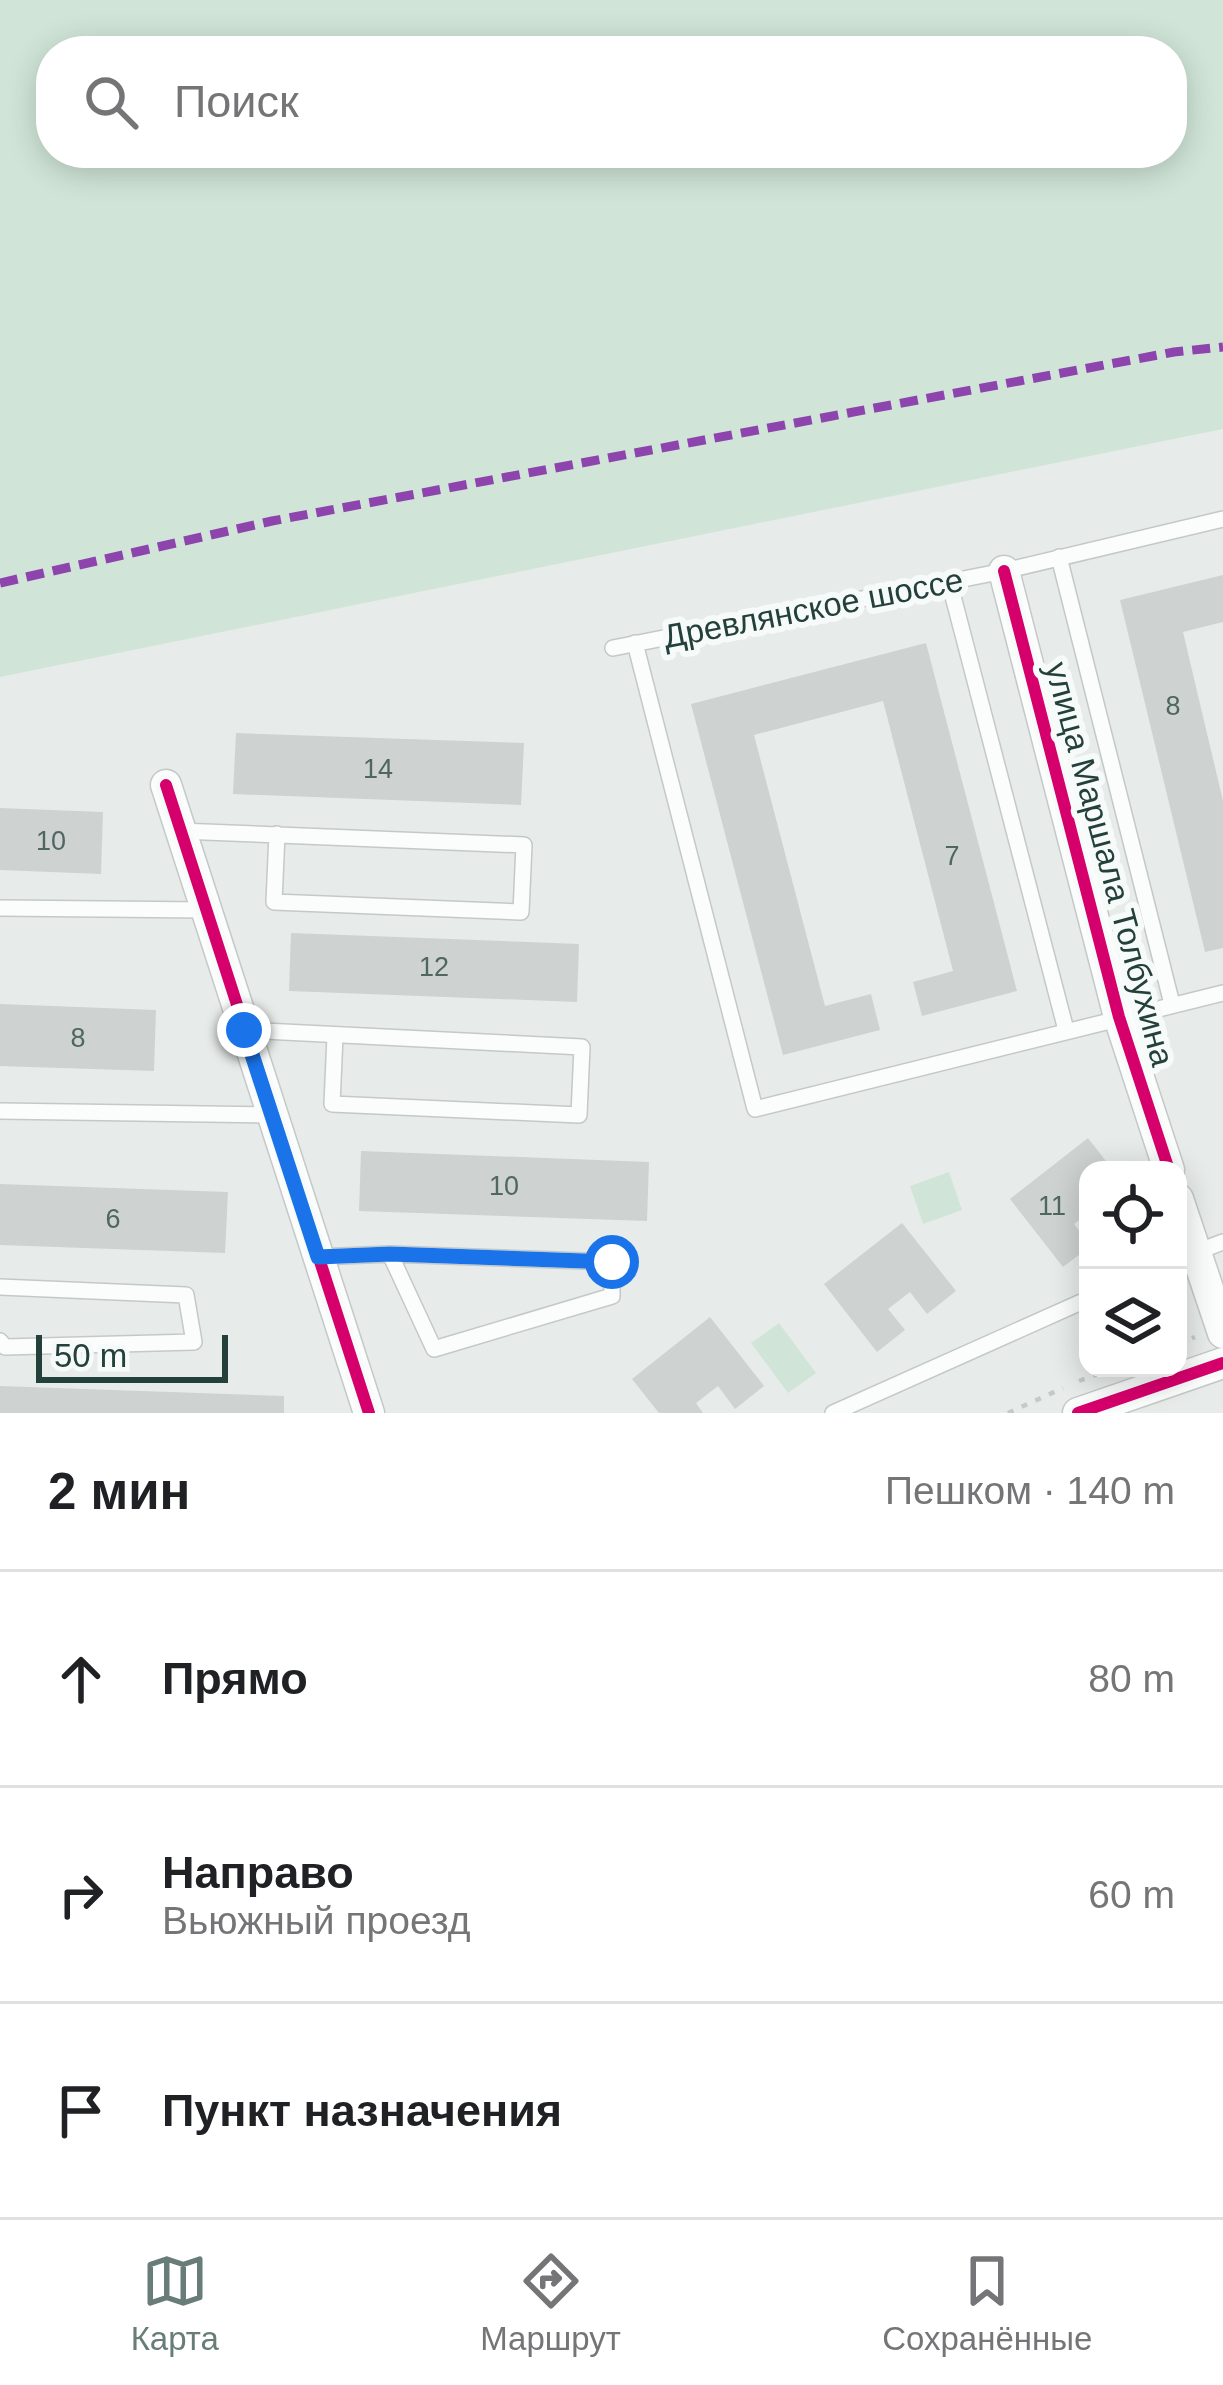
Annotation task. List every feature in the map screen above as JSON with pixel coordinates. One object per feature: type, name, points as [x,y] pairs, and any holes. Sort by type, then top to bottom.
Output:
[{"type":"street","name":"улица Маршала Толбухина","points":[[1004,571],[1119,1017],[1165,1161]]},
{"type":"street","points":[[166,784],[369,1413]]},
{"type":"street","points":[[1187,1221],[1223,1333]]},
{"type":"street","points":[[1078,1413],[1223,1363]]},
{"type":"lane","name":"Древлянское шоссе","points":[[613,648],[1004,571],[1223,519]]},
{"type":"lane","points":[[1059,557],[1172,1004]]},
{"type":"lane","points":[[949,581],[1066,1030]]},
{"type":"lane","points":[[635,643],[755,1109],[1223,993]]},
{"type":"lane","points":[[180,831],[277,834],[524,845],[520,912],[274,902],[277,834]]},
{"type":"lane","points":[[0,908],[206,910]]},
{"type":"lane","points":[[244,1030],[582,1047],[579,1115],[332,1104],[335,1036]]},
{"type":"lane","points":[[0,1111],[272,1115]]},
{"type":"lane","points":[[318,1257],[390,1254],[612,1262],[612,1296],[434,1349],[390,1254]]},
{"type":"lane","points":[[0,1287],[186,1295],[194,1342],[5,1347],[0,1341]]},
{"type":"lane","points":[[833,1413],[1079,1303]]},
{"type":"green space","points":[[0,0],[1223,0],[1223,429],[0,677]]},
{"type":"green space","points":[[949,1172],[962,1210],[923,1224],[910,1186]]},
{"type":"green space","points":[[779,1323],[816,1373],[788,1393],[751,1343]]},
{"type":"building","points":[[1223,575],[1223,622],[1183,632],[1223,801],[1223,948],[1205,952],[1120,600]]},
{"type":"building","points":[[926,643],[1017,991],[922,1016],[913,982],[953,971],[883,701],[754,735],[825,1006],[871,994],[880,1030],[783,1055],[691,704]]},
{"type":"building","points":[[236,733],[524,743],[521,805],[233,794]]},
{"type":"building","points":[[0,808],[103,812],[101,874],[0,870]]},
{"type":"building","points":[[291,933],[579,944],[577,1002],[289,991]]},
{"type":"building","points":[[0,1004],[156,1010],[154,1071],[0,1066]]},
{"type":"building","points":[[1088,1138],[1106,1161],[1079,1161],[1079,1220],[1074,1224],[1079,1230],[1079,1255],[1063,1267],[1010,1199]]},
{"type":"building","points":[[361,1151],[649,1162],[647,1221],[359,1211]]},
{"type":"building","points":[[0,1184],[228,1192],[225,1253],[0,1245]]},
{"type":"building","points":[[902,1223],[956,1291],[927,1314],[910,1292],[888,1309],[905,1330],[877,1352],[824,1284]]},
{"type":"building","points":[[710,1317],[764,1386],[735,1409],[718,1386],[696,1403],[703,1413],[659,1413],[632,1379]]},
{"type":"building","points":[[0,1386],[284,1396],[284,1413],[0,1413]]},
{"type":"marked path","points":[[0,583],[272,521],[1174,352],[1223,347]]},
{"type":"cycle path","points":[[1004,571],[1119,1017],[1166,1161]]},
{"type":"cycle path","points":[[166,785],[369,1413]]},
{"type":"cycle path","points":[[1078,1413],[1223,1363]]},
{"type":"route","points":[[244,1030],[318,1257],[390,1254],[612,1262]]}]
